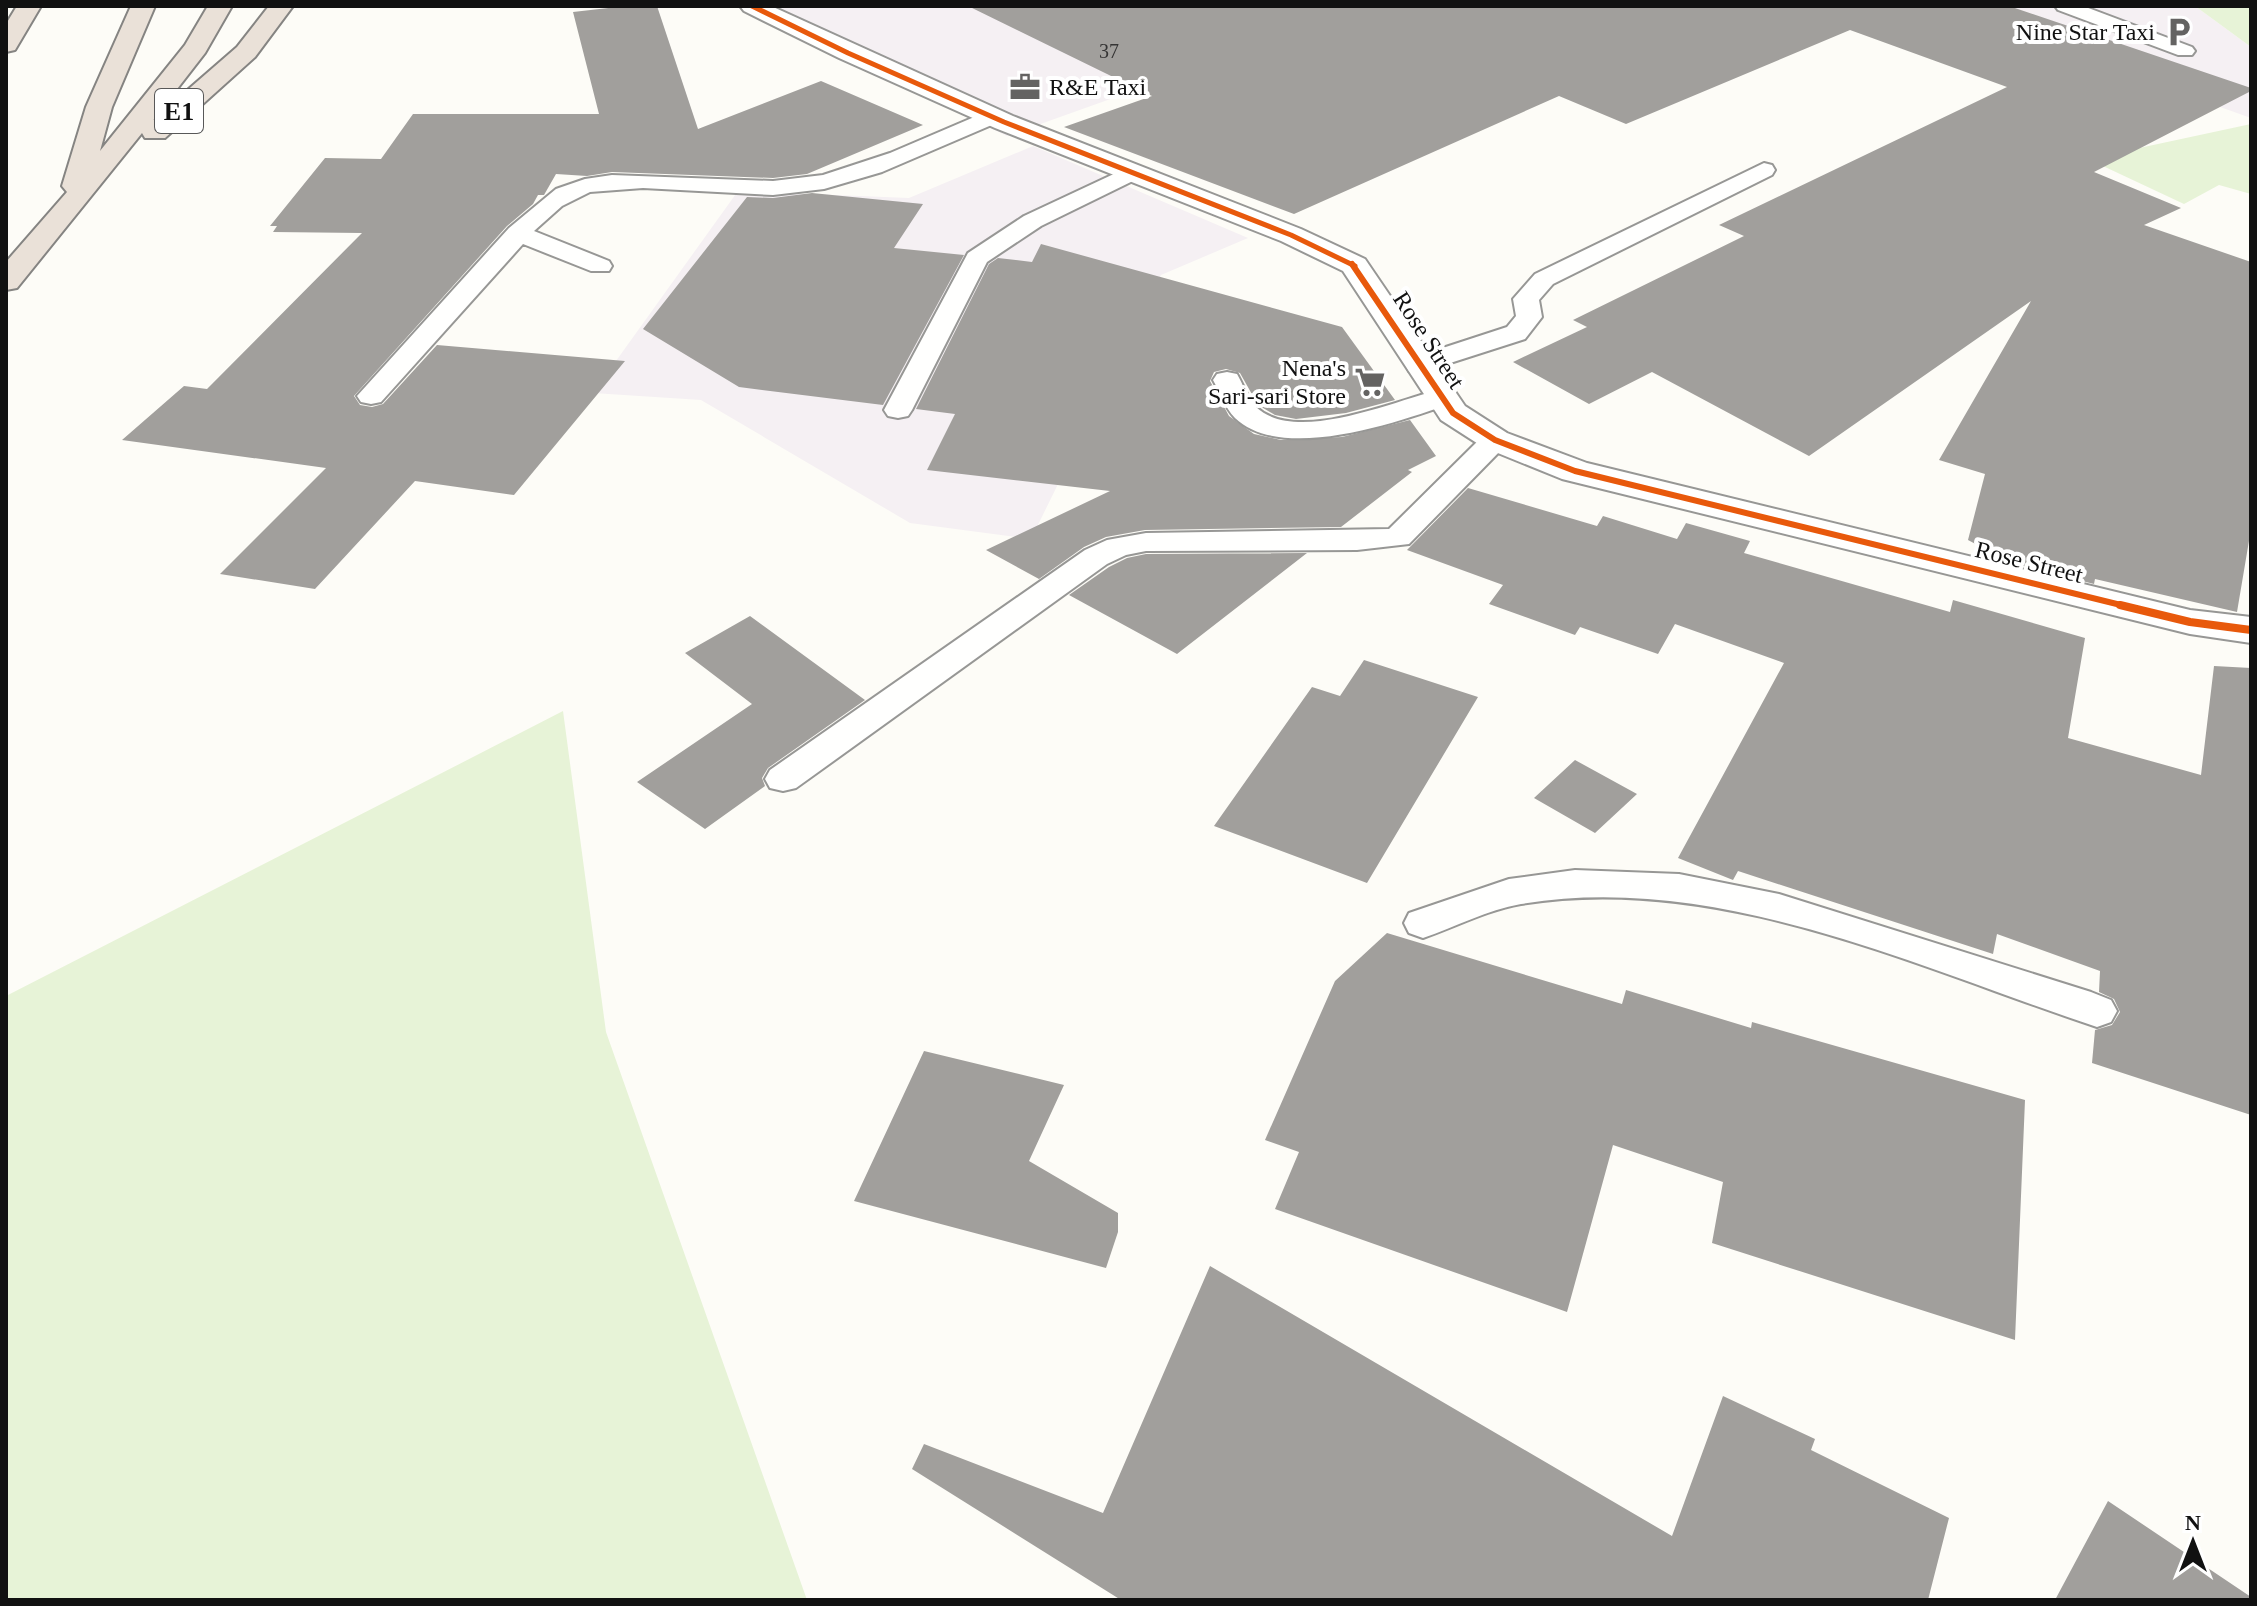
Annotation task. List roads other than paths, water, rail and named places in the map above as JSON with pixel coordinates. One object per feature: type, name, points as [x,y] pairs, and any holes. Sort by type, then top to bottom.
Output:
[{"type":"highway","points":[[6,45],[29,6]]},
{"type":"highway","name":"E1","points":[[69,208],[99,107],[143,6]]},
{"type":"highway","name":"E1","points":[[6,281],[69,208],[196,48],[220,6]]},
{"type":"highway","name":"E1","points":[[69,208],[246,52],[281,6]]},
{"type":"street","name":"Rose Street","points":[[752,6],[848,53],[993,116],[1291,235],[1354,265],[1453,413],[1495,440],[1575,471],[2190,622],[2251,630]]},
{"type":"lane","points":[[2065,6],[2185,51]]},
{"type":"lane","points":[[371,396],[518,233],[562,194],[585,184],[612,181],[760,189],[810,185],[896,157],[993,116]]},
{"type":"lane","points":[[1419,365],[1516,333],[1529,317],[1526,299],[1544,279],[1764,170]]},
{"type":"lane","points":[[898,410],[977,258],[998,241],[1037,218],[1133,172]]},
{"type":"lane","points":[[518,233],[600,266]]},
{"type":"lane","points":[[1227,380],[1246,414],[1272,428],[1305,431],[1409,410],[1442,397]]},
{"type":"lane","points":[[783,779],[1096,557],[1118,547],[1146,542],[1398,538],[1495,440]]},
{"type":"lane","points":[[1423,923],[1532,889],[1664,886],[1730,894],[1801,912],[2097,1011]]},
{"type":"place","name":"Nine Star Taxi","points":[[2179,32]]},
{"type":"place","name":"R&E Taxi","points":[[1025,87]]},
{"type":"place","name":"Nena's Sari-sari Store","points":[[1370,382]]}]
